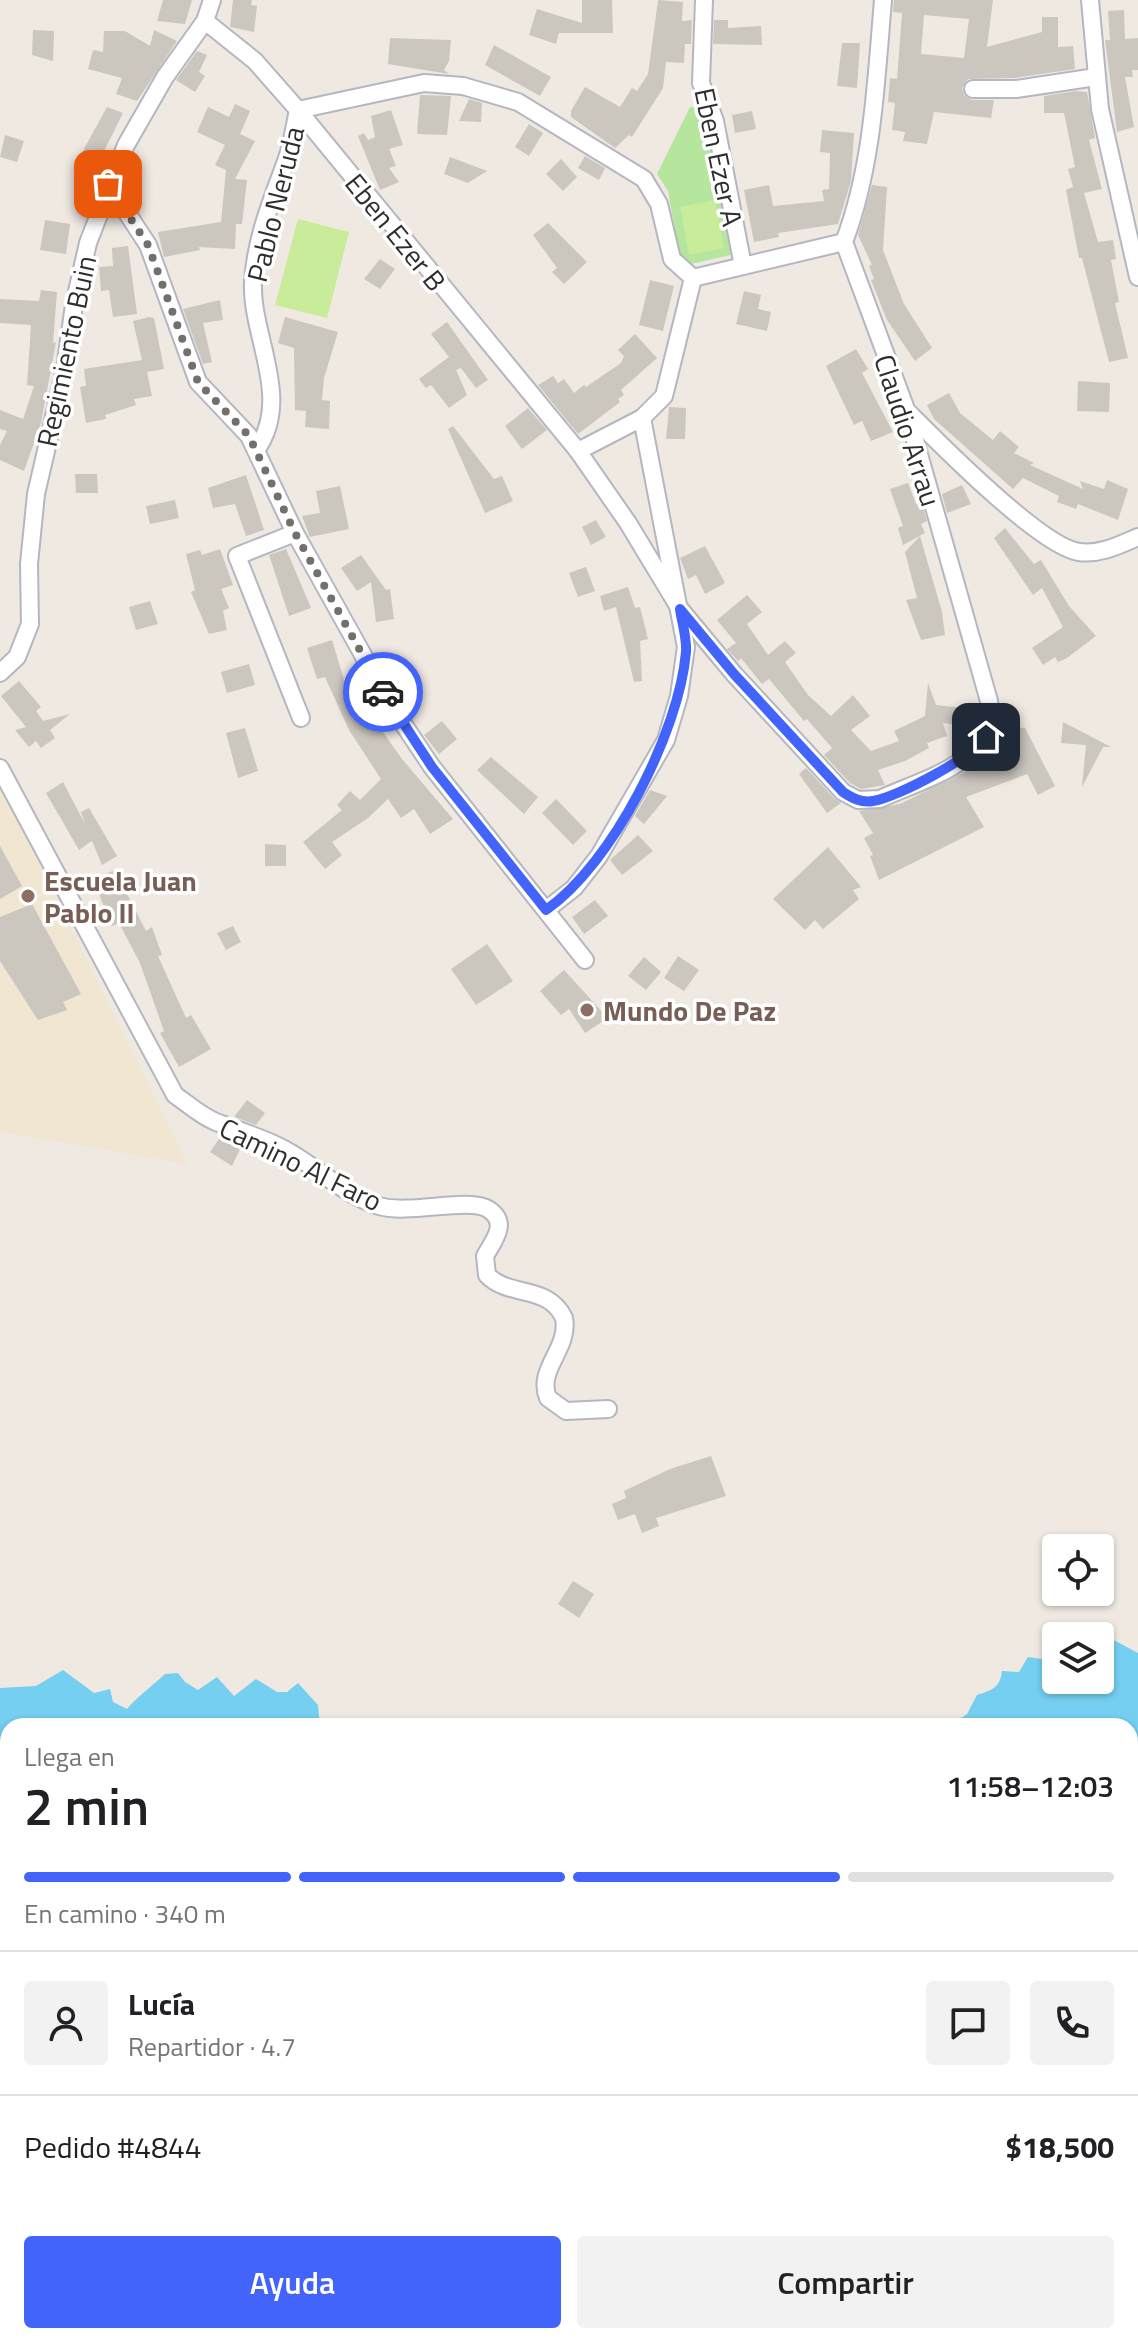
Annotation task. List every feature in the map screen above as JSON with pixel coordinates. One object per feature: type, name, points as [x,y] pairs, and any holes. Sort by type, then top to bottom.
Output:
[{"type":"street","name":"Regimiento Buin","points":[[0,673],[17,657],[27,635],[29,564],[36,494],[65,369],[80,274],[108,184],[147,107],[205,21],[212,0]]},
{"type":"street","name":"Eben Ezer A","points":[[704,0],[701,83],[715,121],[743,266]]},
{"type":"street","points":[[844,242],[860,191],[875,97],[883,0]]},
{"type":"street","points":[[1090,0],[1096,77],[1107,148],[1138,277]]},
{"type":"street","name":"Eben Ezer B","points":[[205,21],[255,61],[298,110],[578,451],[628,523],[680,609],[734,674],[843,792],[858,800],[880,799]]},
{"type":"street","points":[[973,89],[1016,89],[1096,77]]},
{"type":"street","points":[[298,110],[424,83],[463,86],[518,102],[644,179],[659,204],[672,259],[693,278],[664,396],[642,418],[578,451]]},
{"type":"street","name":"Pablo Neruda","points":[[256,450],[268,427],[271,399],[268,367],[255,314],[255,262],[272,193],[286,163],[298,110]]},
{"type":"street","points":[[108,184],[148,245],[198,382],[239,424],[256,450],[295,533],[411,738],[585,960]]},
{"type":"street","name":"Eben Ezer A","points":[[693,278],[844,242]]},
{"type":"street","name":"Claudio Arrau","points":[[844,242],[907,412],[991,719],[981,745],[968,757],[880,799]]},
{"type":"street","points":[[907,412],[968,472],[1054,543],[1088,553],[1138,537]]},
{"type":"street","name":"Eben Ezer B","points":[[546,910],[574,888],[599,856],[666,740],[679,696],[686,647],[642,418]]},
{"type":"street","points":[[295,533],[237,556],[301,718]]},
{"type":"street","name":"Camino Al Faro","points":[[0,768],[175,1095],[214,1121],[282,1148],[369,1202],[407,1210],[471,1205],[487,1208],[497,1220],[499,1229],[494,1244],[485,1256],[487,1275],[499,1284],[546,1297],[564,1318],[563,1343],[545,1376],[548,1398],[566,1411],[608,1409]]},
{"type":"shaded area","name":"Escuela Juan Pablo II","points":[[0,787],[9,802],[187,1164],[0,1132]]},
{"type":"green space","points":[[690,107],[702,108],[715,149],[735,254],[691,264],[680,258],[668,191],[657,174]]},
{"type":"green space","points":[[715,200],[724,248],[689,255],[680,207]]},
{"type":"green space","points":[[298,219],[349,232],[327,318],[275,305]]},
{"type":"water","points":[[1114,1640],[1138,1653],[1138,1718],[961,1718],[967,1714],[977,1695],[997,1685],[1002,1671],[1019,1672],[1028,1657],[1042,1659],[1042,1694],[1114,1694]]},
{"type":"water","points":[[63,1670],[94,1693],[110,1689],[113,1702],[127,1709],[165,1674],[178,1673],[198,1690],[217,1677],[234,1696],[256,1679],[277,1692],[287,1692],[298,1683],[318,1705],[319,1718],[0,1718],[0,1688],[36,1686]]},
{"type":"building","points":[[163,0],[192,0],[185,24],[157,21]]},
{"type":"building","points":[[233,0],[252,0],[251,5],[257,6],[254,32],[230,27]]},
{"type":"building","points":[[582,0],[612,0],[613,33],[559,33],[556,44],[529,35],[537,9],[582,23]]},
{"type":"building","points":[[658,0],[683,2],[682,21],[692,20],[691,44],[685,44],[684,63],[666,62],[663,88],[632,137],[629,135],[615,148],[571,117],[571,111],[585,87],[620,107],[632,88],[637,91],[648,74]]},
{"type":"building","points":[[894,0],[993,0],[987,47],[1042,32],[1042,17],[1058,17],[1058,47],[1073,46],[1075,69],[1015,78],[968,79],[962,88],[964,95],[972,100],[994,100],[991,118],[934,112],[927,144],[903,141],[905,132],[892,130],[895,103],[888,102],[890,78],[897,79],[902,13],[893,12]],"holes":[[[924,15],[969,19],[964,58],[921,54]]]},
{"type":"building","points":[[1124,10],[1125,39],[1138,38],[1138,70],[1132,70],[1133,77],[1125,77],[1134,127],[1117,132],[1105,40],[1110,40],[1108,11]]},
{"type":"building","points":[[714,20],[728,20],[728,28],[761,26],[762,45],[713,44]]},
{"type":"building","points":[[33,30],[54,31],[53,61],[32,55]]},
{"type":"building","points":[[154,30],[177,41],[137,101],[116,94],[122,78],[88,69],[93,50],[103,52],[104,31],[125,31],[150,46]]},
{"type":"building","points":[[390,38],[451,40],[449,61],[444,70],[449,74],[388,64]]},
{"type":"building","points":[[842,43],[860,43],[857,88],[837,86]]},
{"type":"building","points":[[494,45],[551,77],[540,96],[485,65]]},
{"type":"building","points":[[197,51],[207,55],[199,72],[205,76],[195,92],[176,80]]},
{"type":"building","points":[[1087,92],[1095,138],[1089,140],[1102,189],[1084,193],[1098,242],[1113,240],[1116,259],[1111,260],[1119,302],[1115,303],[1128,358],[1109,362],[1082,258],[1079,258],[1066,190],[1073,187],[1068,169],[1075,167],[1064,113],[1044,113],[1044,96]]},
{"type":"building","points":[[420,95],[451,96],[447,135],[417,134]]},
{"type":"building","points":[[469,99],[482,103],[481,122],[459,121]]},
{"type":"building","points":[[235,104],[250,111],[240,134],[255,141],[235,179],[247,180],[242,224],[236,224],[235,249],[199,247],[200,250],[164,257],[158,232],[221,222],[226,170],[215,165],[225,145],[197,132],[208,107],[229,117]]},
{"type":"building","points":[[107,107],[123,113],[96,167],[79,158]]},
{"type":"building","points":[[391,110],[403,145],[389,149],[396,166],[389,168],[399,182],[380,190],[358,136],[364,133],[368,140],[375,137],[371,116]]},
{"type":"building","points":[[752,111],[756,129],[735,133],[732,115]]},
{"type":"building","points":[[529,124],[543,133],[529,156],[515,147]]},
{"type":"building","points":[[822,130],[854,133],[851,181],[838,224],[778,233],[779,237],[754,242],[744,190],[769,185],[773,206],[824,201],[822,190],[829,189],[830,153],[820,152]]},
{"type":"building","points":[[5,135],[24,141],[17,162],[0,157]]},
{"type":"building","points":[[585,156],[605,168],[599,180],[578,168]]},
{"type":"building","points":[[450,157],[487,171],[468,183],[444,174]]},
{"type":"building","points":[[561,159],[577,177],[563,191],[546,174]]},
{"type":"building","points":[[872,185],[887,187],[883,250],[904,304],[932,348],[915,361],[887,320],[871,280],[874,279],[869,266],[872,265],[858,235]]},
{"type":"building","points":[[45,220],[70,224],[66,254],[40,250]]},
{"type":"building","points":[[548,223],[587,262],[564,284],[552,272],[557,268],[533,235]]},
{"type":"building","points":[[128,246],[137,314],[113,317],[109,290],[101,291],[99,267],[113,266],[112,248]]},
{"type":"building","points":[[380,259],[395,269],[380,289],[364,279]]},
{"type":"building","points":[[650,280],[674,286],[663,331],[639,325]]},
{"type":"building","points":[[41,290],[57,292],[53,343],[56,342],[41,423],[24,471],[0,460],[0,445],[7,431],[0,429],[0,410],[23,419],[34,386],[27,385],[31,325],[0,323],[0,299],[39,301]]},
{"type":"building","points":[[744,291],[761,295],[758,309],[771,312],[767,331],[736,324]]},
{"type":"building","points":[[220,300],[223,320],[203,323],[212,362],[203,364],[183,309]]},
{"type":"building","points":[[285,317],[338,332],[324,378],[322,400],[330,401],[329,429],[305,427],[306,411],[295,410],[294,348],[278,343]]},
{"type":"building","points":[[154,318],[164,369],[147,372],[152,396],[134,399],[136,405],[105,415],[106,419],[86,423],[80,387],[86,386],[84,369],[142,360],[133,321]]},
{"type":"building","points":[[447,322],[488,380],[476,388],[461,368],[456,370],[467,395],[449,408],[431,385],[426,388],[419,379],[449,357],[431,334]]},
{"type":"building","points":[[635,334],[657,358],[621,390],[624,395],[618,399],[620,402],[578,434],[538,385],[553,376],[558,383],[564,379],[574,393],[584,385],[586,387],[621,363],[624,356],[618,350]]},
{"type":"building","points":[[856,349],[868,369],[862,373],[893,432],[871,441],[862,421],[854,425],[826,366]]},
{"type":"building","points":[[1078,381],[1110,383],[1109,412],[1077,411]]},
{"type":"building","points":[[949,393],[960,413],[993,440],[1000,431],[1019,447],[1014,453],[1034,463],[1030,465],[1083,489],[1080,481],[1104,489],[1107,480],[1128,489],[1118,520],[1078,504],[1076,509],[1057,502],[1059,496],[1023,478],[1013,489],[934,419],[927,405]]},
{"type":"building","points":[[669,407],[686,408],[685,439],[666,439]]},
{"type":"building","points":[[528,408],[547,430],[522,449],[505,426]]},
{"type":"building","points":[[453,426],[494,479],[502,476],[513,501],[485,513],[448,429]]},
{"type":"building","points":[[75,474],[97,474],[98,493],[76,493]]},
{"type":"building","points":[[246,475],[264,530],[246,536],[235,504],[213,508],[208,488]]},
{"type":"building","points":[[908,483],[916,504],[921,502],[927,521],[921,524],[925,533],[903,545],[898,528],[903,526],[890,489]]},
{"type":"building","points":[[962,485],[971,504],[947,513],[942,494]]},
{"type":"building","points":[[340,486],[349,529],[310,537],[302,516],[320,513],[316,491]]},
{"type":"building","points":[[175,500],[179,518],[150,524],[146,506]]},
{"type":"building","points":[[596,520],[606,537],[591,545],[582,527]]},
{"type":"building","points":[[1005,528],[1034,564],[1041,560],[1069,606],[1096,636],[1058,662],[1055,657],[1043,665],[1032,648],[1063,627],[1042,588],[1033,595],[994,538]]},
{"type":"building","points":[[920,536],[942,612],[945,635],[921,640],[906,600],[917,598],[905,552]]},
{"type":"building","points":[[705,546],[725,583],[705,594],[696,575],[688,579],[680,558]]},
{"type":"building","points":[[220,549],[233,585],[221,589],[229,608],[223,611],[227,630],[209,634],[191,592],[195,590],[186,554],[200,550],[202,555]]},
{"type":"building","points":[[286,549],[311,608],[289,616],[269,555]]},
{"type":"building","points":[[361,555],[386,590],[390,589],[394,619],[376,622],[371,582],[357,591],[341,568]]},
{"type":"building","points":[[586,567],[595,591],[578,597],[569,573]]},
{"type":"building","points":[[628,587],[635,608],[640,607],[648,639],[640,641],[642,681],[634,682],[616,607],[604,611],[600,596]]},
{"type":"building","points":[[747,595],[762,612],[747,624],[768,655],[785,641],[796,653],[785,662],[808,695],[831,716],[853,695],[870,716],[851,730],[871,751],[899,741],[894,731],[925,716],[928,683],[936,705],[963,708],[961,725],[943,723],[947,736],[927,743],[929,748],[905,761],[878,770],[885,785],[861,789],[850,783],[824,755],[832,748],[807,719],[804,721],[769,679],[762,684],[741,658],[738,661],[727,649],[736,643],[717,620]]},
{"type":"building","points":[[150,601],[158,624],[136,630],[129,607]]},
{"type":"building","points":[[332,640],[344,680],[355,676],[375,721],[402,759],[453,819],[430,834],[414,809],[401,818],[388,799],[368,818],[332,842],[342,855],[325,869],[303,842],[342,810],[337,805],[350,791],[360,800],[381,779],[349,730],[325,677],[317,679],[307,648]]},
{"type":"building","points":[[249,664],[255,685],[227,693],[221,672]]},
{"type":"building","points":[[19,681],[41,707],[36,711],[43,721],[70,714],[50,730],[55,738],[41,748],[36,741],[29,747],[15,730],[26,727],[1,696]]},
{"type":"building","points":[[442,721],[457,739],[439,754],[424,735]]},
{"type":"building","points":[[1063,722],[1111,747],[1103,747],[1082,787],[1086,745],[1061,743]]},
{"type":"building","points":[[999,726],[1025,728],[1055,786],[1038,795],[1027,774],[966,797],[984,827],[879,880],[870,856],[873,855],[864,838],[873,833],[859,811],[900,804],[991,759]]},
{"type":"building","points":[[245,728],[258,771],[238,778],[226,733]]},
{"type":"building","points":[[491,757],[538,797],[524,814],[477,770]]},
{"type":"building","points":[[806,768],[841,803],[827,813],[799,774]]},
{"type":"building","points":[[63,782],[85,824],[81,812],[89,808],[117,856],[102,865],[92,841],[79,850],[46,793]]},
{"type":"building","points":[[650,790],[667,796],[644,824],[635,816]]},
{"type":"building","points":[[556,799],[587,831],[573,845],[542,813]]},
{"type":"building","points":[[638,835],[653,851],[622,875],[610,860]]},
{"type":"building","points":[[265,844],[286,845],[286,866],[265,866]]},
{"type":"building","points":[[0,846],[22,886],[0,899]]},
{"type":"building","points":[[828,847],[861,887],[853,890],[859,899],[823,929],[815,920],[805,930],[773,899]]},
{"type":"building","points":[[115,870],[146,931],[152,927],[162,955],[158,956],[186,1018],[191,1015],[211,1049],[179,1067],[160,1033],[164,1031],[140,963],[119,923],[112,926],[93,879]]},
{"type":"building","points":[[595,900],[608,916],[584,934],[572,917]]},
{"type":"building","points":[[32,904],[81,994],[63,1002],[67,1010],[38,1020],[0,961],[0,917]]},
{"type":"building","points":[[233,926],[241,942],[226,950],[217,933]]},
{"type":"building","points":[[487,944],[513,981],[476,1005],[451,969]]},
{"type":"building","points":[[678,956],[699,970],[684,991],[664,978]]},
{"type":"building","points":[[644,957],[661,972],[646,990],[628,976]]},
{"type":"building","points":[[564,970],[608,1018],[585,1033],[569,1009],[561,1015],[540,991]]},
{"type":"building","points":[[247,1100],[265,1113],[256,1125],[234,1117]]},
{"type":"building","points":[[221,1136],[243,1143],[232,1166],[210,1152]]},
{"type":"building","points":[[711,1456],[726,1496],[656,1518],[659,1526],[642,1533],[635,1514],[618,1520],[612,1504],[626,1498],[624,1491],[670,1469]]},
{"type":"building","points":[[573,1581],[594,1594],[579,1618],[558,1604]]},
{"type":"way so far","points":[[108,184],[148,245],[198,382],[249,436],[295,533],[383,692]]},
{"type":"place","name":"Escuela Juan Pablo II","points":[[28,896]]},
{"type":"place","name":"Mundo De Paz","points":[[587,1010]]},
{"type":"route","points":[[383,692],[432,767],[546,910],[574,888],[587,873],[666,740],[679,696],[686,647],[680,609],[734,674],[843,792],[858,800],[880,799],[968,757],[986,737]]}]
